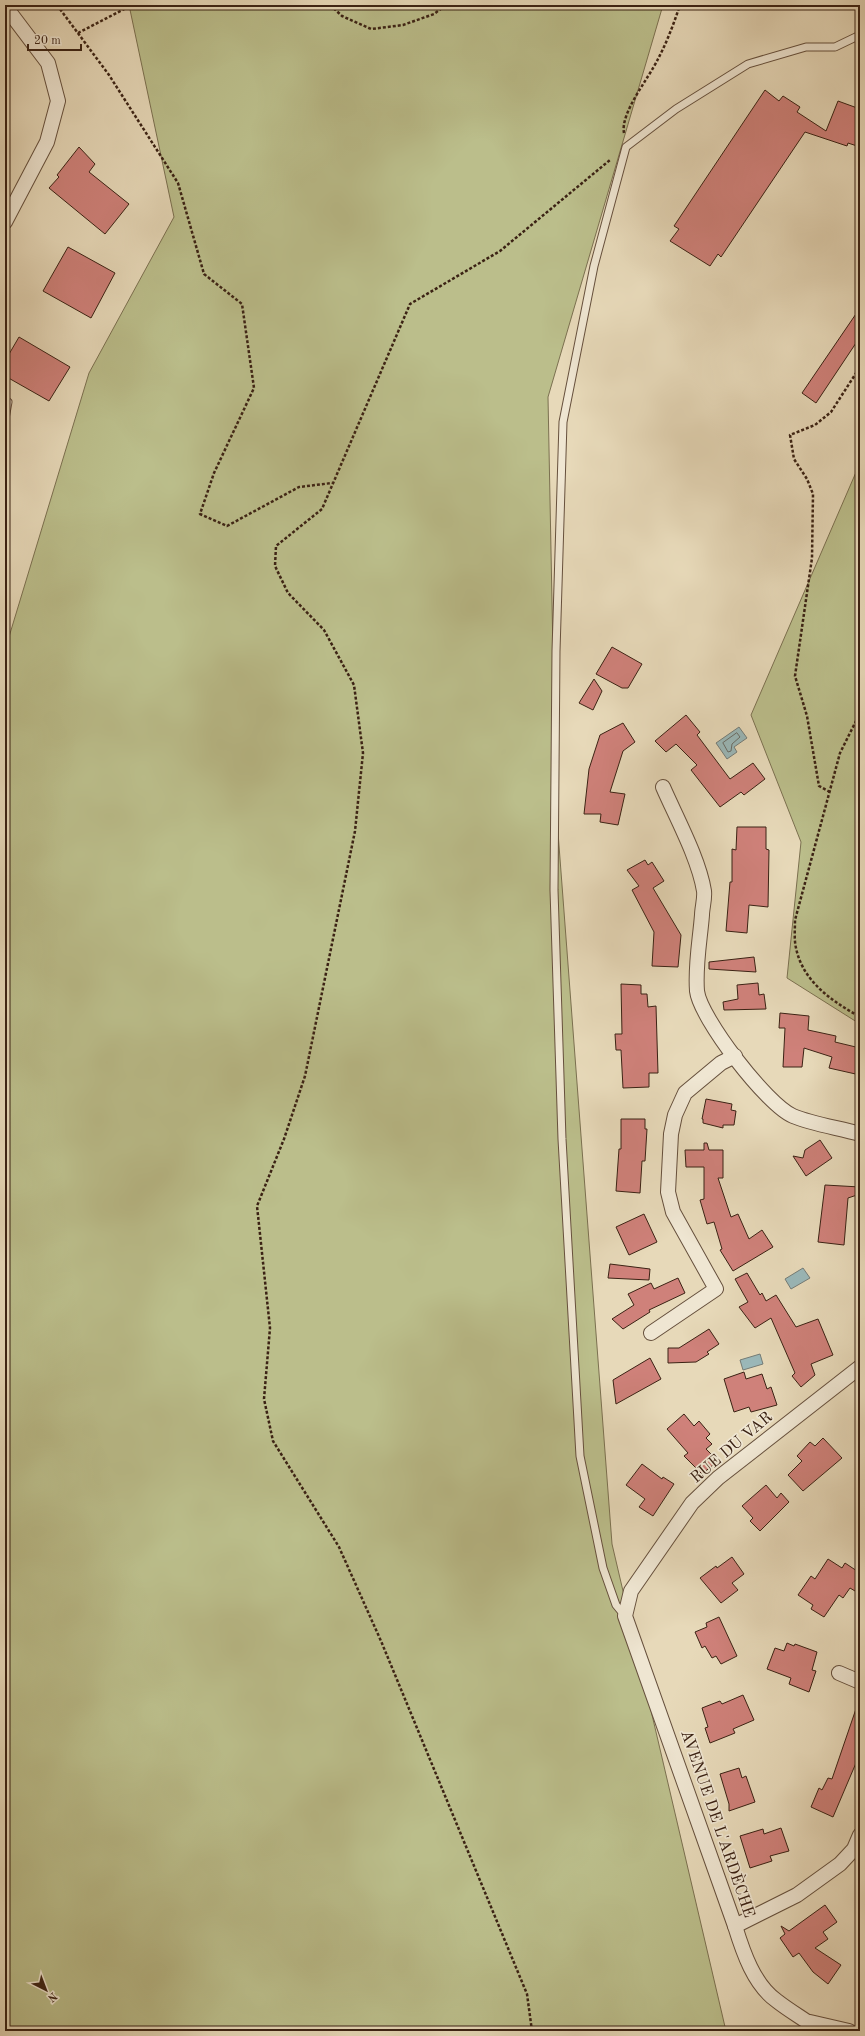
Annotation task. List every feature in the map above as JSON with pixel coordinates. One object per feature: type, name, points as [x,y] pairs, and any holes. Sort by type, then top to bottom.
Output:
[{"type":"street","points":[[5,6],[48,63],[58,101],[47,142],[5,222]]},
{"type":"street","points":[[663,787],[694,858],[704,892],[696,969],[698,993],[705,1014],[768,1098],[792,1116],[860,1134]]},
{"type":"street","points":[[651,1333],[716,1289],[673,1212],[668,1192],[672,1134],[675,1115],[685,1093],[721,1063],[735,1056]]},
{"type":"street","name":"RUE DU VAR","points":[[625,1616],[631,1591],[692,1503],[718,1478],[860,1367]]},
{"type":"street","name":"AVENUE DE L'ARDÈCHE","points":[[625,1616],[735,1926],[743,1953],[763,1987],[775,2001],[808,2021],[820,2031]]},
{"type":"street","points":[[839,1673],[860,1682]]},
{"type":"street","points":[[735,1926],[797,1895],[840,1864],[854,1849],[860,1835]]},
{"type":"street","name":"AVENUE DE L'ARDÈCHE","points":[[808,2021],[849,2031]]},
{"type":"lane","points":[[625,1616],[616,1604],[603,1568],[580,1456],[562,1139],[554,882],[556,651],[563,422],[594,266],[626,147],[676,108],[748,64],[806,47],[835,47],[860,35]]},
{"type":"lane","points":[[5,401],[8,402],[5,419]]},
{"type":"path","points":[[57,5],[110,75],[178,183],[204,274],[242,304],[254,388],[214,473],[200,514],[227,526],[299,487],[333,483]]},
{"type":"path","points":[[78,33],[132,5]]},
{"type":"path","points":[[224,5],[234,5]]},
{"type":"path","points":[[330,5],[342,16],[371,29],[403,25],[434,14],[446,5]]},
{"type":"path","points":[[532,2031],[527,1994],[381,1641],[339,1547],[273,1441],[264,1399],[270,1328],[258,1206],[284,1139],[305,1076],[355,831],[363,753],[354,684],[324,630],[288,593],[275,566],[276,546],[322,509],[410,304],[500,251],[626,147],[623,128],[632,104],[658,60],[680,5]]},
{"type":"path","points":[[830,792],[819,786],[807,716],[795,676],[812,558],[813,494],[807,479],[794,459],[790,435],[815,425],[831,412],[860,367]]},
{"type":"path","points":[[860,717],[856,721],[840,753],[795,920],[796,948],[806,975],[832,1001],[860,1017]]},
{"type":"green space","points":[[129,5],[663,5],[548,397],[556,806],[612,1544],[726,2031],[5,2031],[5,650],[89,373],[174,217]]},
{"type":"green space","points":[[860,463],[860,1024],[787,978],[801,842],[751,715]]},
{"type":"water","points":[[739,727],[747,738],[734,747],[737,752],[727,759],[716,743]]},
{"type":"water","points":[[803,1268],[810,1278],[791,1289],[785,1279]]},
{"type":"water","points":[[760,1354],[763,1364],[743,1370],[740,1360]]},
{"type":"building","points":[[765,90],[779,101],[783,96],[800,107],[797,112],[826,131],[838,101],[860,109],[860,147],[848,143],[847,146],[805,132],[721,257],[718,254],[710,266],[670,241],[679,229],[674,226]]},
{"type":"building","points":[[79,147],[95,164],[89,172],[129,204],[105,234],[49,188],[59,177],[57,175]]},
{"type":"building","points":[[68,247],[115,273],[91,318],[43,291]]},
{"type":"building","points":[[860,308],[860,337],[816,403],[802,393]]},
{"type":"building","points":[[19,337],[70,367],[49,401],[5,376],[5,361]]},
{"type":"building","points":[[612,647],[642,664],[628,688],[622,688],[596,674]]},
{"type":"building","points":[[594,679],[602,691],[593,710],[579,703]]},
{"type":"building","points":[[686,715],[700,732],[697,735],[730,779],[753,763],[765,779],[744,795],[741,792],[720,807],[691,770],[697,765],[676,744],[666,752],[655,741]]},
{"type":"building","points":[[623,723],[635,742],[623,751],[610,792],[625,794],[618,825],[600,822],[601,814],[584,814],[589,769],[600,735]]},
{"type":"building","points":[[737,827],[766,827],[766,849],[769,850],[768,907],[749,905],[747,933],[726,931],[730,882],[732,882],[732,849],[736,850]]},
{"type":"building","points":[[645,860],[648,865],[652,862],[664,881],[653,888],[681,935],[678,967],[652,966],[654,932],[632,890],[639,886],[627,870]]},
{"type":"building","points":[[754,957],[756,972],[709,969],[709,962]]},
{"type":"building","points":[[758,983],[759,995],[764,994],[766,1009],[724,1010],[723,1002],[738,999],[737,985]]},
{"type":"building","points":[[621,984],[641,985],[641,994],[647,994],[648,1007],[656,1006],[658,1073],[649,1073],[649,1087],[623,1088],[621,1050],[616,1050],[615,1034],[622,1034]]},
{"type":"building","points":[[780,1013],[809,1016],[808,1030],[836,1036],[835,1042],[860,1048],[860,1075],[829,1068],[832,1057],[804,1048],[802,1067],[783,1067],[785,1028],[779,1028]]},
{"type":"building","points":[[706,1099],[732,1104],[731,1110],[736,1111],[734,1125],[723,1125],[723,1128],[703,1123],[702,1119]]},
{"type":"building","points":[[621,1119],[645,1119],[645,1129],[647,1129],[645,1161],[642,1161],[640,1193],[616,1191],[619,1149],[621,1149]]},
{"type":"building","points":[[820,1140],[832,1158],[806,1176],[793,1156],[803,1158],[805,1150]]},
{"type":"building","points":[[704,1143],[707,1143],[709,1150],[723,1150],[723,1178],[718,1178],[731,1217],[738,1214],[749,1239],[762,1230],[773,1247],[733,1271],[720,1250],[722,1249],[714,1222],[707,1224],[700,1200],[704,1199],[704,1167],[686,1167],[685,1150],[704,1150]]},
{"type":"building","points":[[825,1185],[860,1187],[860,1194],[848,1198],[844,1245],[818,1242]]},
{"type":"building","points":[[644,1214],[657,1242],[629,1255],[616,1227]]},
{"type":"building","points":[[610,1264],[650,1269],[649,1280],[608,1278]]},
{"type":"building","points":[[747,1273],[760,1295],[762,1293],[766,1301],[776,1295],[796,1327],[818,1319],[833,1355],[811,1364],[815,1375],[801,1387],[792,1376],[795,1373],[771,1318],[755,1328],[739,1307],[748,1302],[735,1279]]},
{"type":"building","points":[[678,1278],[685,1293],[649,1310],[650,1312],[623,1329],[612,1319],[634,1305],[628,1294],[651,1283],[654,1289]]},
{"type":"building","points":[[709,1329],[719,1344],[707,1352],[709,1354],[696,1362],[668,1363],[668,1348],[679,1348]]},
{"type":"building","points":[[650,1358],[661,1379],[616,1404],[613,1380]]},
{"type":"building","points":[[744,1372],[746,1379],[762,1374],[767,1389],[771,1387],[777,1405],[751,1412],[749,1407],[734,1412],[724,1379]]},
{"type":"building","points":[[684,1414],[694,1426],[699,1421],[710,1434],[706,1438],[712,1444],[706,1449],[718,1461],[702,1474],[684,1456],[688,1453],[667,1429]]},
{"type":"building","points":[[823,1438],[842,1458],[803,1491],[788,1475],[802,1461],[797,1456],[810,1442],[815,1446]]},
{"type":"building","points":[[642,1464],[662,1479],[663,1477],[674,1484],[653,1516],[639,1507],[645,1499],[626,1485]]},
{"type":"building","points":[[766,1485],[777,1498],[781,1493],[789,1502],[760,1531],[750,1521],[753,1518],[742,1506]]},
{"type":"building","points":[[732,1557],[744,1574],[732,1583],[738,1590],[721,1603],[700,1578],[716,1566],[717,1568]]},
{"type":"building","points":[[828,1559],[842,1568],[845,1563],[860,1573],[860,1594],[850,1588],[843,1598],[839,1595],[824,1617],[811,1609],[813,1605],[798,1595],[811,1576],[815,1579]]},
{"type":"building","points":[[719,1617],[737,1656],[721,1664],[716,1656],[712,1658],[705,1646],[702,1648],[695,1632],[707,1627],[706,1623]]},
{"type":"building","points":[[787,1643],[794,1646],[795,1644],[817,1652],[812,1670],[816,1671],[809,1692],[789,1684],[791,1678],[767,1669],[775,1648],[784,1651]]},
{"type":"building","points":[[743,1695],[754,1720],[733,1729],[735,1733],[710,1743],[705,1728],[708,1727],[702,1708],[720,1701],[722,1704]]},
{"type":"building","points":[[858,1703],[860,1704],[860,1765],[856,1763],[833,1817],[811,1807],[819,1788],[822,1790],[828,1778],[832,1779]]},
{"type":"building","points":[[739,1768],[742,1778],[746,1776],[755,1802],[729,1811],[729,1804],[720,1774]]},
{"type":"building","points":[[781,1828],[789,1851],[770,1856],[772,1861],[750,1868],[740,1836],[763,1829],[764,1834]]},
{"type":"building","points":[[825,1905],[837,1922],[823,1932],[828,1939],[815,1948],[841,1965],[828,1984],[813,1972],[799,1953],[793,1957],[780,1938],[785,1934],[781,1926],[789,1931]]}]
